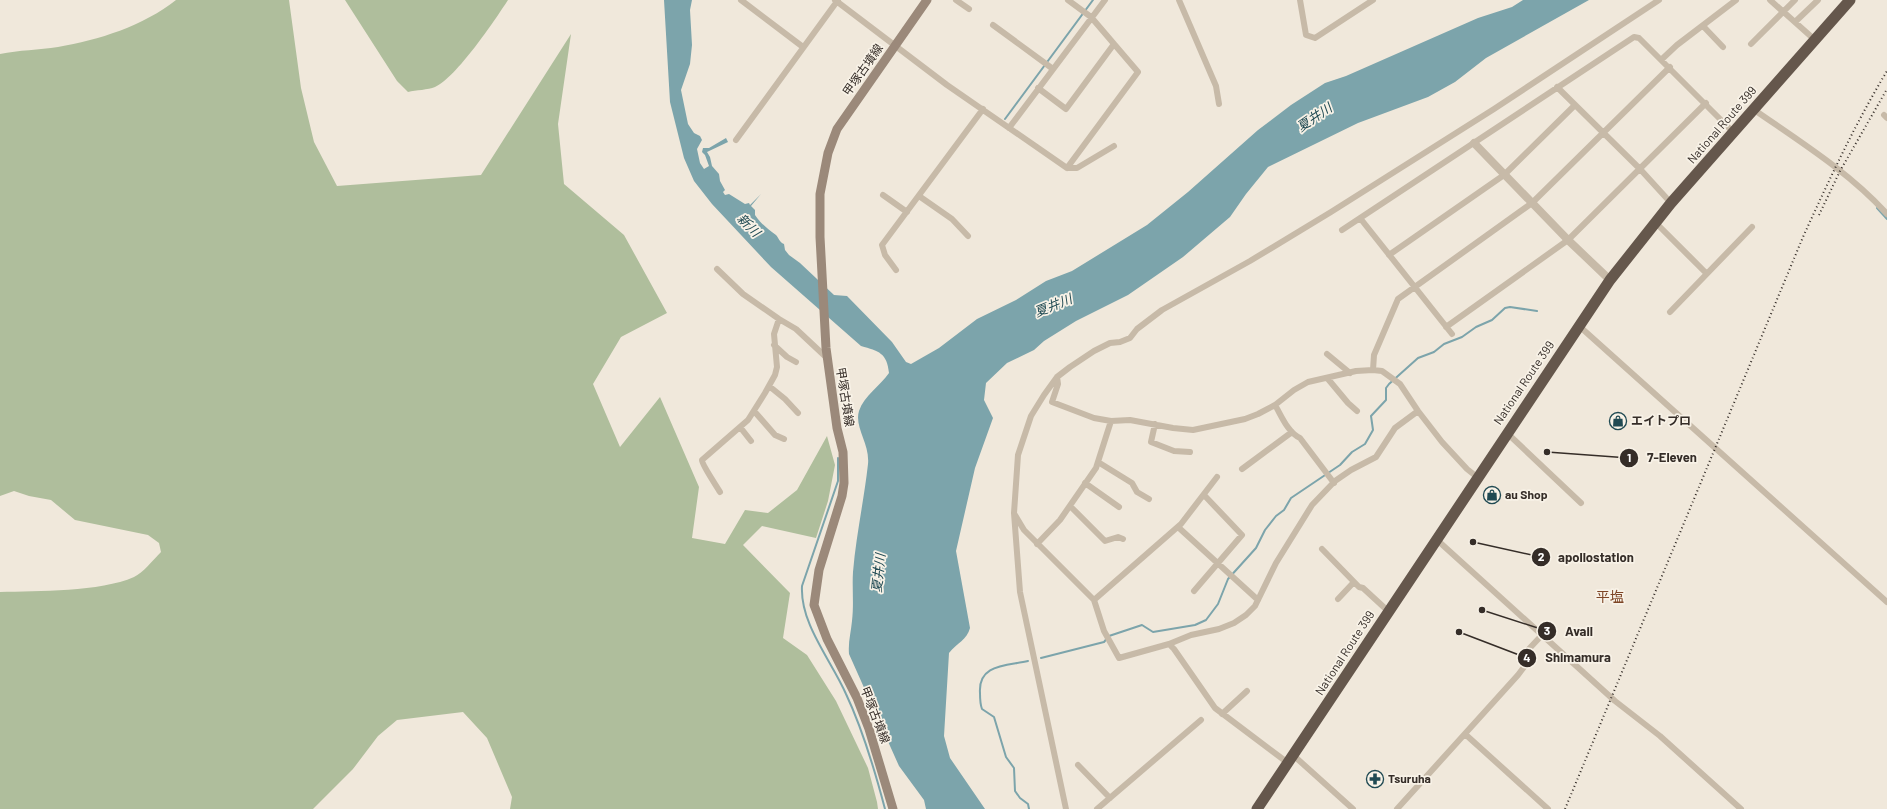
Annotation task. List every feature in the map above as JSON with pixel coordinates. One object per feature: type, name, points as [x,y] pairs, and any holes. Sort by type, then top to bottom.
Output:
[{"type":"highway","name":"National Route 399","points":[[1257,809],[1578,325],[1610,280],[1671,203],[1850,0]]},
{"type":"main road","name":"甲塚古墳線","points":[[893,809],[867,723],[857,698],[827,639],[814,605],[819,570],[842,496],[844,483],[843,452],[837,428],[826,348],[820,237],[820,194],[832,141],[847,114],[927,0]]},
{"type":"street","points":[[741,0],[803,47]]},
{"type":"street","points":[[736,140],[837,0],[895,45],[1009,128],[1067,168],[1077,168],[1114,146]]},
{"type":"street","points":[[956,0],[969,9]]},
{"type":"street","points":[[1067,168],[1138,72],[1091,17],[1068,0]]},
{"type":"street","points":[[1009,128],[1105,0]]},
{"type":"street","points":[[1179,0],[1216,86],[1219,104]]},
{"type":"street","points":[[1300,0],[1304,30],[1306,35],[1315,38],[1373,0]]},
{"type":"street","points":[[1066,809],[1020,592],[1014,513],[1018,456],[1024,435],[1031,416],[1057,378],[1070,367],[1094,351],[1110,343],[1120,342],[1130,338],[1137,329],[1150,318],[1179,300],[1250,261],[1337,208],[1494,109],[1659,0]]},
{"type":"street","points":[[1662,60],[1736,0]]},
{"type":"street","points":[[1770,0],[1815,40]]},
{"type":"street","points":[[1751,44],[1795,0]]},
{"type":"street","points":[[1795,22],[1818,0]]},
{"type":"street","points":[[993,25],[1053,69]]},
{"type":"street","points":[[1703,26],[1723,47]]},
{"type":"street","points":[[1342,230],[1634,37],[1639,38],[1662,60],[1733,132]]},
{"type":"street","points":[[1038,88],[1066,109],[1114,44]]},
{"type":"street","points":[[1374,370],[1374,355],[1396,302],[1414,287],[1532,203],[1670,68]]},
{"type":"street","points":[[1557,87],[1640,169],[1671,203]]},
{"type":"street","points":[[1446,327],[1568,240],[1706,103]]},
{"type":"street","points":[[1389,255],[1504,175],[1575,105]]},
{"type":"street","points":[[896,270],[885,255],[882,245],[983,109]]},
{"type":"street","points":[[1753,109],[1840,171],[1868,193],[1887,214]]},
{"type":"street","points":[[1474,143],[1568,240],[1610,280]]},
{"type":"street","points":[[883,195],[907,212]]},
{"type":"street","points":[[918,196],[952,220],[968,236]]},
{"type":"street","points":[[1360,218],[1452,334]]},
{"type":"street","points":[[1655,222],[1706,273]]},
{"type":"street","points":[[1670,312],[1752,227]]},
{"type":"street","points":[[717,269],[743,294],[779,320],[796,329],[828,360]]},
{"type":"street","points":[[720,492],[711,475],[702,464],[702,460],[740,427],[754,411],[769,386],[777,367],[774,345],[775,327],[779,320]]},
{"type":"street","points":[[1578,325],[1887,602]]},
{"type":"street","points":[[774,345],[787,357],[796,362]]},
{"type":"street","points":[[1327,354],[1350,373]]},
{"type":"street","points":[[1057,378],[1058,384],[1052,402],[1094,418],[1111,421],[1122,419],[1173,428],[1201,428],[1245,419],[1275,405],[1294,390],[1308,382],[1350,373],[1374,370],[1382,371],[1398,382],[1442,442],[1467,469],[1477,477]]},
{"type":"street","points":[[1328,378],[1357,411]]},
{"type":"street","points":[[769,386],[785,398],[798,414]]},
{"type":"street","points":[[1275,405],[1292,432],[1300,438],[1334,483]]},
{"type":"street","points":[[754,411],[775,435],[784,439]]},
{"type":"street","points":[[1014,513],[1024,530],[1094,600],[1107,636],[1119,658],[1169,644],[1191,635],[1219,629],[1234,623],[1246,615],[1258,600],[1276,562],[1312,505],[1334,483],[1350,470],[1376,457],[1395,428],[1418,411]]},
{"type":"street","points":[[1037,544],[1070,506],[1086,483],[1098,462],[1111,421]]},
{"type":"street","points":[[1155,424],[1151,442],[1174,452],[1190,452]]},
{"type":"street","points":[[740,427],[751,441]]},
{"type":"street","points":[[1242,469],[1292,432]]},
{"type":"street","points":[[1506,433],[1581,504]]},
{"type":"street","points":[[1098,462],[1132,484],[1138,492],[1149,499]]},
{"type":"street","points":[[1094,600],[1178,527],[1217,477]]},
{"type":"street","points":[[1086,483],[1119,507]]},
{"type":"street","points":[[1194,591],[1242,535],[1204,495]]},
{"type":"street","points":[[1070,506],[1105,541],[1118,537],[1123,539]]},
{"type":"street","points":[[1178,527],[1258,600]]},
{"type":"street","points":[[1436,539],[1615,701],[1660,736],[1740,809]]},
{"type":"street","points":[[1322,549],[1354,582],[1388,611]]},
{"type":"street","points":[[1338,599],[1354,582]]},
{"type":"street","points":[[1397,809],[1524,668],[1527,663],[1528,651],[1542,635]]},
{"type":"street","points":[[1169,644],[1215,708],[1290,759],[1354,809]]},
{"type":"street","points":[[1222,714],[1247,691]]},
{"type":"street","points":[[1097,809],[1201,720]]},
{"type":"street","points":[[1465,734],[1548,809]]},
{"type":"street","points":[[1078,765],[1110,798]]},
{"type":"green space","points":[[176,0],[289,0],[301,88],[314,142],[337,186],[481,175],[571,34],[558,124],[564,184],[624,235],[667,313],[621,337],[593,384],[620,447],[660,397],[699,487],[692,538],[725,544],[745,510],[768,513],[797,490],[827,436],[835,465],[828,501],[816,538],[762,526],[743,545],[790,593],[783,638],[807,655],[836,701],[868,768],[878,809],[510,809],[512,797],[487,738],[463,712],[397,720],[378,736],[353,769],[313,809],[0,809],[0,592],[68,590],[104,586],[134,577],[161,552],[159,543],[148,535],[75,520],[51,500],[29,496],[14,491],[0,496],[0,54],[58,47],[105,36],[120,31],[149,17]]},
{"type":"green space","points":[[345,0],[508,0],[464,61],[444,81],[432,88],[408,92],[397,81]]},
{"type":"water","points":[[664,0],[692,0],[690,10],[692,45],[690,64],[681,90],[688,124],[694,133],[700,136],[702,140],[697,149],[700,163],[704,169],[709,166],[705,155],[702,152],[703,148],[709,148],[726,138],[728,142],[707,152],[712,166],[719,174],[720,181],[725,190],[723,192],[725,195],[729,194],[745,204],[749,203],[750,205],[761,194],[751,206],[755,210],[755,215],[762,224],[776,235],[784,244],[785,250],[789,255],[800,263],[834,295],[847,296],[892,342],[906,362],[911,364],[939,348],[977,319],[1016,300],[1046,281],[1072,271],[1147,225],[1188,192],[1258,130],[1291,105],[1325,83],[1346,76],[1478,18],[1512,7],[1523,0],[1589,0],[1486,58],[1455,82],[1428,97],[1358,123],[1268,167],[1230,217],[1183,257],[1128,295],[1076,321],[1044,341],[1034,350],[1007,363],[986,383],[984,400],[993,418],[975,468],[956,551],[970,628],[967,636],[949,653],[944,736],[950,758],[985,809],[926,809],[924,800],[899,766],[849,654],[849,641],[853,615],[854,558],[868,464],[867,450],[860,430],[858,417],[861,406],[868,396],[889,373],[888,366],[881,354],[877,351],[861,346],[771,267],[712,204],[694,181],[684,158],[670,102]]},
{"type":"waterway","points":[[1005,119],[1093,0]]},
{"type":"waterway","points":[[1877,208],[1887,219]]},
{"type":"waterway","points":[[1041,658],[1104,642],[1109,636],[1142,625],[1153,632],[1195,625],[1206,620],[1218,604],[1228,579],[1256,548],[1265,530],[1276,516],[1284,510],[1291,498],[1340,465],[1352,452],[1365,444],[1373,430],[1371,416],[1386,400],[1386,388],[1389,384],[1418,358],[1434,352],[1444,344],[1462,337],[1476,327],[1492,320],[1505,308],[1510,307],[1537,311]]},
{"type":"waterway","points":[[838,458],[838,481],[802,586],[803,600],[811,628],[840,681],[858,722],[873,765],[885,809]]},
{"type":"waterway","points":[[1028,661],[995,668],[989,671],[984,676],[981,684],[980,703],[982,709],[994,717],[1006,757],[1014,768],[1015,791],[1020,798],[1028,804],[1029,809]]},
{"type":"railway","points":[[1565,809],[1803,237],[1853,132],[1887,71]]},
{"type":"railway","points":[[1819,215],[1840,171],[1887,89]]},
{"type":"place","name":"エイトプロ","points":[[1618,421]]},
{"type":"place","name":"7-Eleven","points":[[1547,452]]},
{"type":"place","name":"au Shop","points":[[1492,495]]},
{"type":"place","name":"apollostation","points":[[1473,542]]},
{"type":"place","name":"Avail","points":[[1482,610]]},
{"type":"place","name":"Shimamura","points":[[1459,632]]},
{"type":"place","name":"Tsuruha","points":[[1375,779]]},
{"type":"district","name":"平塩","points":[[1610,597]]},
{"type":"water label","name":"夏井川","points":[[1314,117]]},
{"type":"water label","name":"新川","points":[[749,225]]},
{"type":"water label","name":"夏井川","points":[[1053,305]]},
{"type":"water label","name":"夏井川","points":[[878,573]]}]
